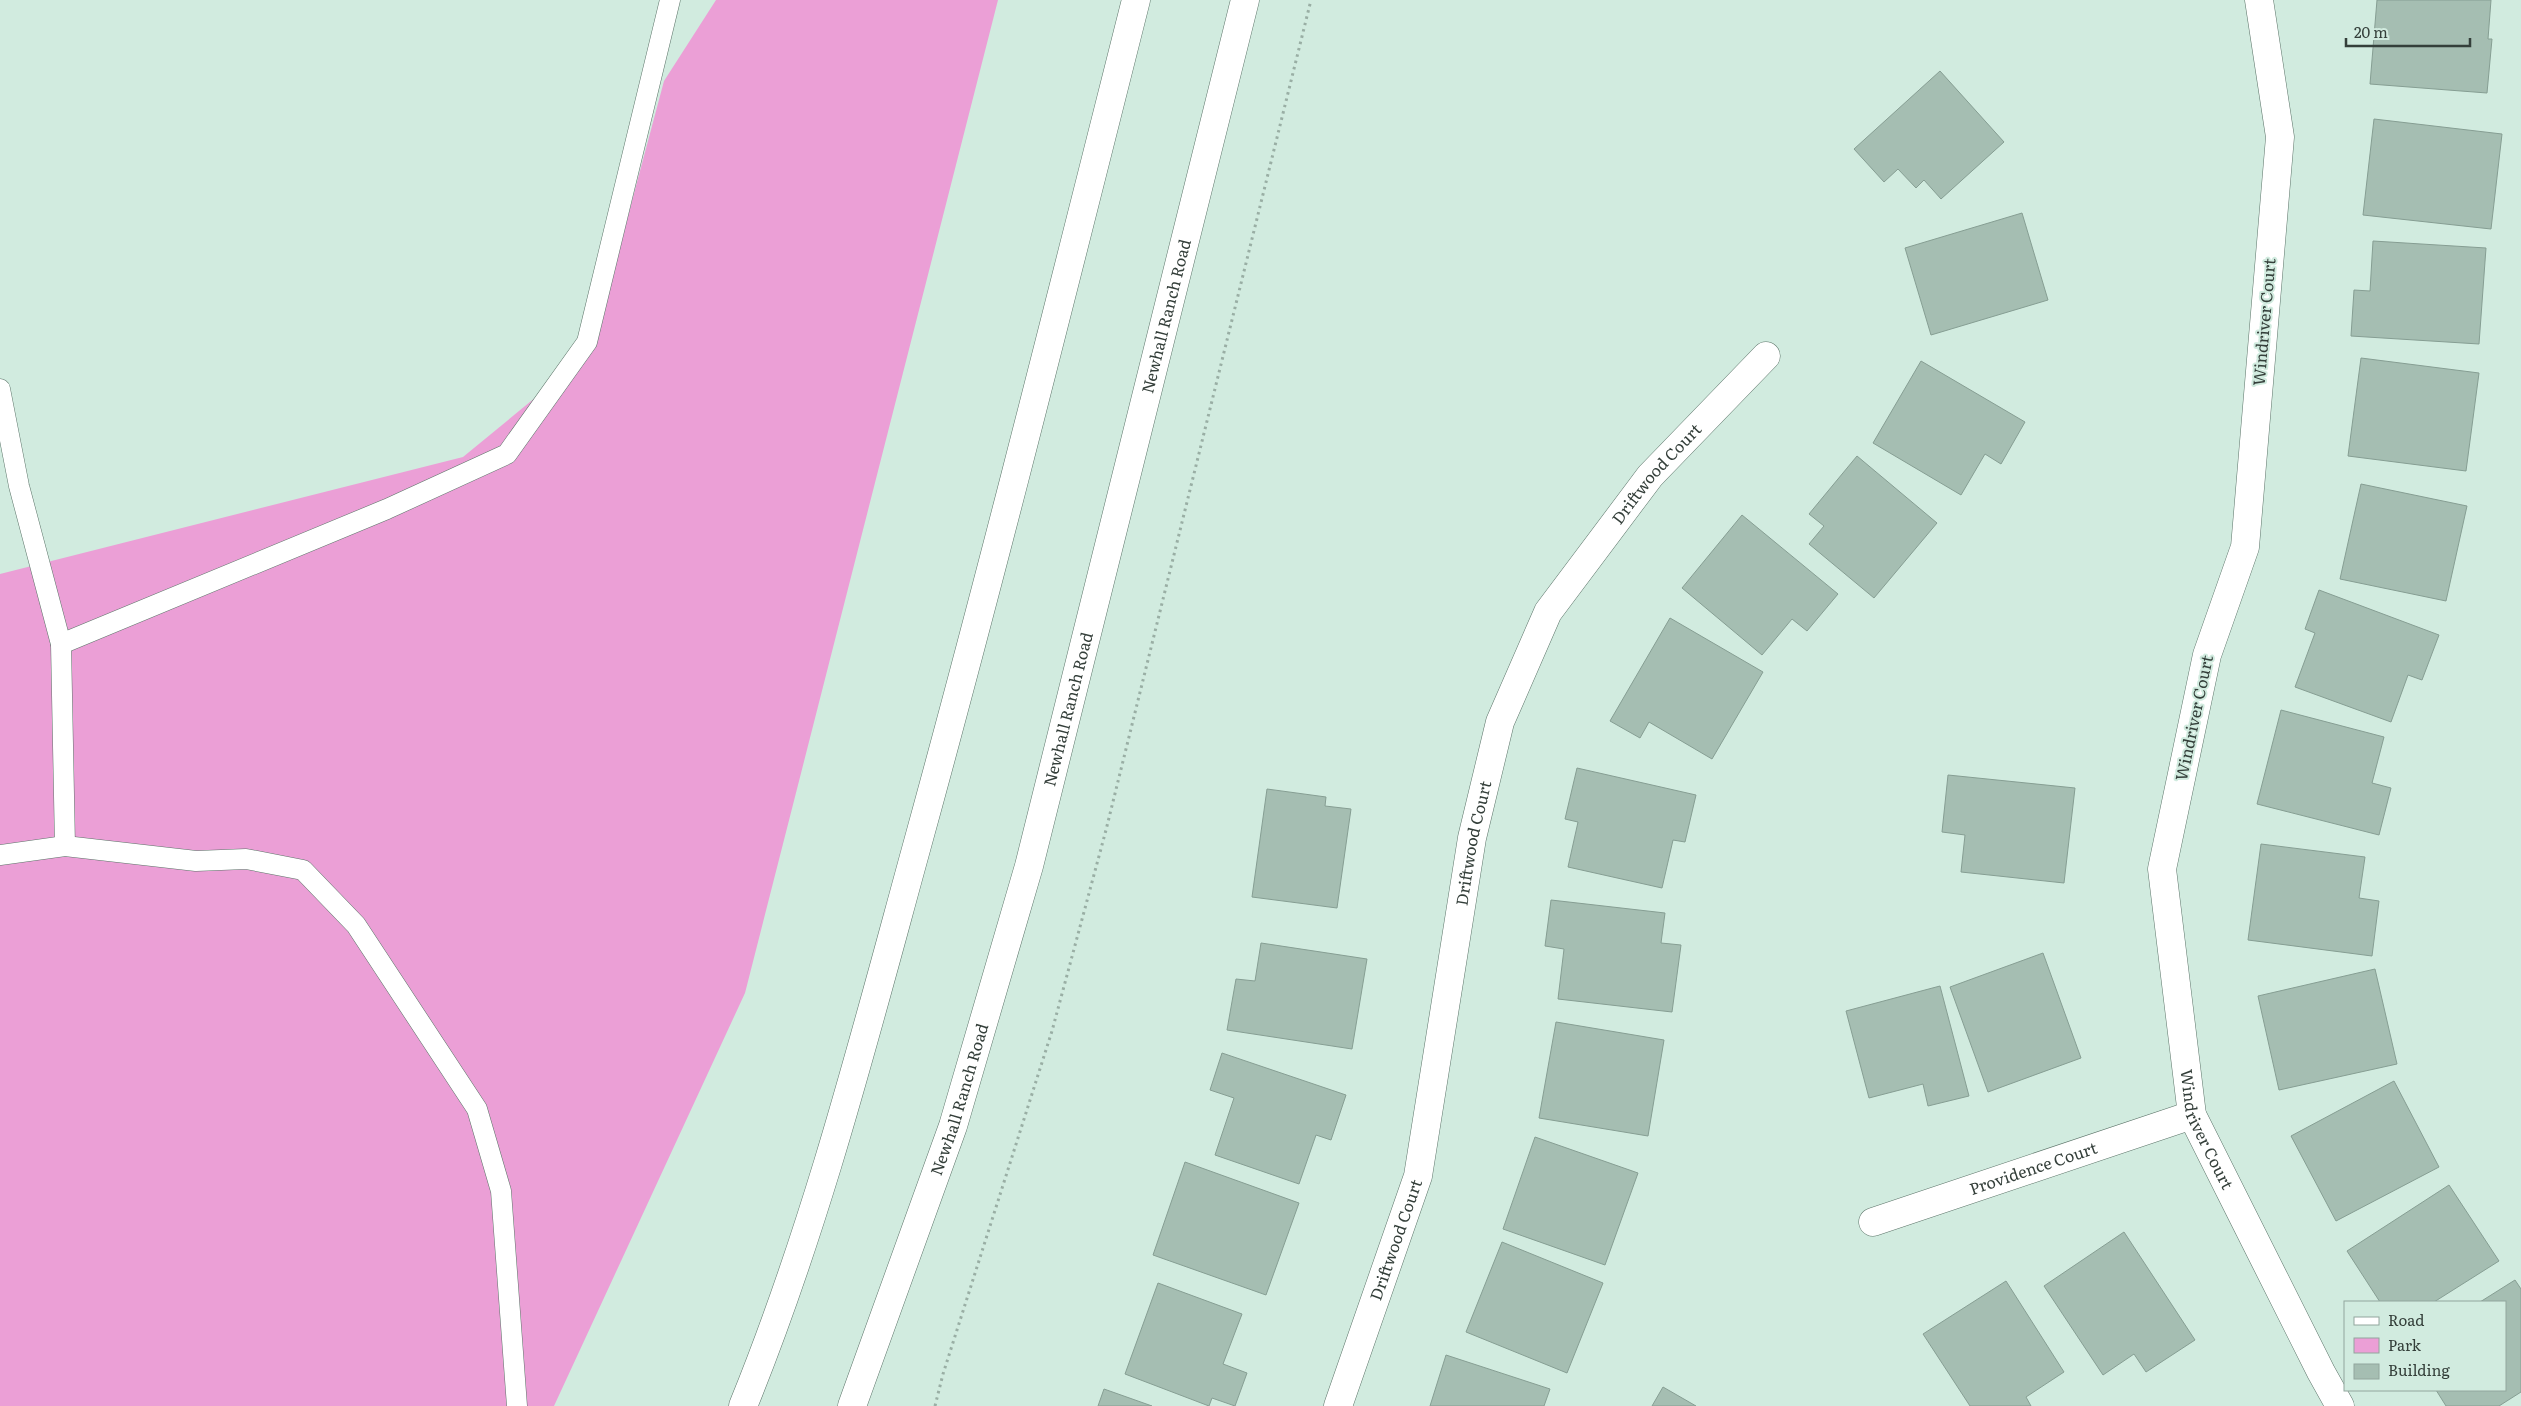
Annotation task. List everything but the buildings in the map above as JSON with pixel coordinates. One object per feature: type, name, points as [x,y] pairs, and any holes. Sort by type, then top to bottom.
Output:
[{"type":"street","points":[[743,1406],[776,1325],[843,1119],[977,626],[1136,0]]},
{"type":"street","name":"Newhall Ranch Road","points":[[852,1406],[953,1126],[1029,866],[1245,0]]},
{"type":"street","name":"Windriver Court","points":[[2259,0],[2280,138],[2245,547],[2207,655],[2162,869],[2192,1115],[2321,1372],[2340,1406]]},
{"type":"street","name":"Driftwood Court","points":[[1338,1406],[1418,1176],[1472,838],[1500,722],[1548,612],[1650,476],[1766,356]]},
{"type":"street","name":"Providence Court","points":[[1873,1222],[2192,1115]]},
{"type":"lane","points":[[61,644],[387,509],[507,454],[587,342],[670,0]]},
{"type":"lane","points":[[0,389],[19,486],[61,644],[65,846]]},
{"type":"lane","points":[[0,855],[65,846],[196,861],[246,859],[303,870],[356,925],[477,1109],[501,1190],[517,1406]]},
{"type":"path","points":[[935,1406],[943,1374],[1052,1031],[1106,830],[1311,0]]},
{"type":"green space","points":[[716,0],[998,0],[745,993],[554,1406],[0,1406],[0,574],[463,457],[592,351],[664,81]]}]
